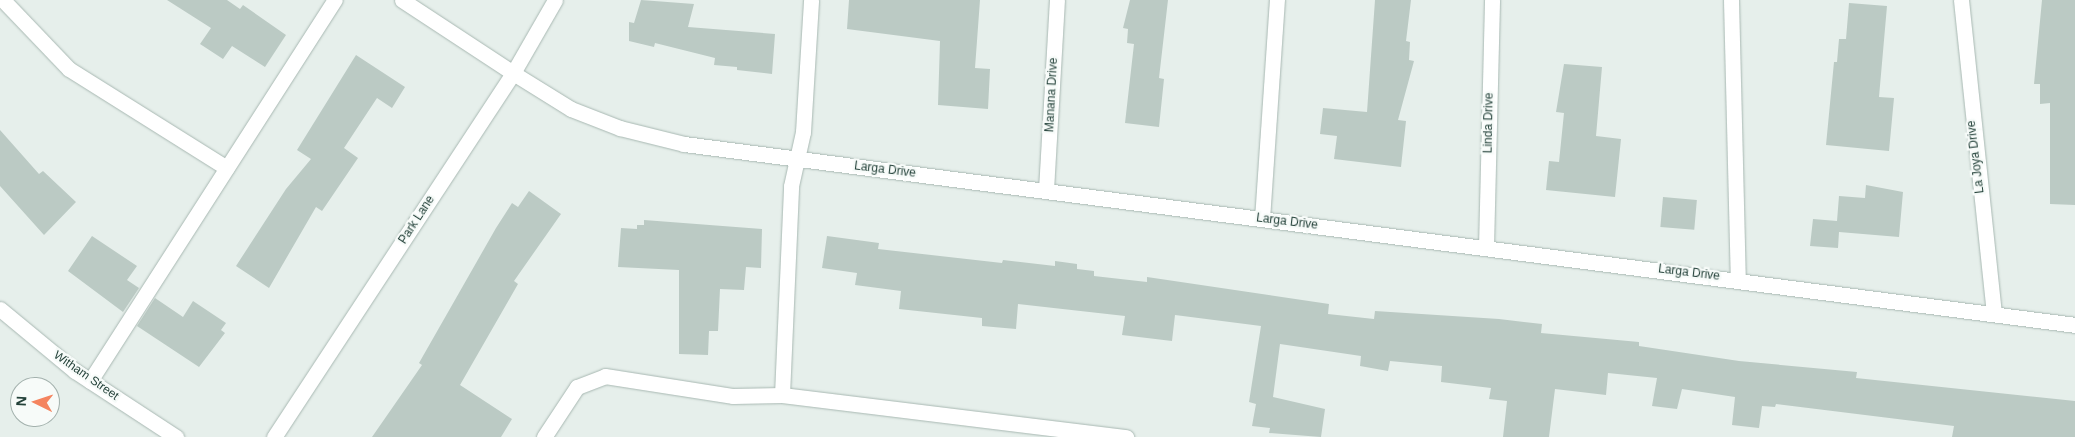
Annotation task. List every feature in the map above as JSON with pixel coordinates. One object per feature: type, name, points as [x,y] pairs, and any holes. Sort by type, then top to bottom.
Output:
[{"type":"street","points":[[3,0],[68,69],[227,168]]},
{"type":"street","points":[[90,381],[335,0]]},
{"type":"street","name":"Larga Drive","points":[[402,0],[571,109],[620,128],[684,144],[2075,325]]},
{"type":"street","name":"Park Lane","points":[[274,437],[513,73],[554,0]]},
{"type":"street","points":[[782,395],[791,186],[803,132],[811,0]]},
{"type":"street","name":"Manana Drive","points":[[1046,190],[1057,0]]},
{"type":"street","points":[[1262,219],[1276,0]]},
{"type":"street","name":"Linda Drive","points":[[1486,247],[1492,0]]},
{"type":"street","points":[[1731,0],[1738,280]]},
{"type":"street","name":"La Joya Drive","points":[[1962,0],[1994,314]]},
{"type":"street","name":"Witham Street","points":[[0,309],[90,381],[176,437]]},
{"type":"street","points":[[544,437],[577,387],[605,376],[733,396],[782,395],[1126,437]]},
{"type":"building","points":[[167,0],[227,0],[240,9],[243,5],[286,35],[265,67],[232,46],[223,59],[200,44],[211,28]]},
{"type":"building","points":[[641,0],[694,4],[688,27],[775,34],[772,74],[737,70],[737,67],[714,65],[715,58],[655,43],[654,47],[629,41],[629,22],[634,23]]},
{"type":"building","points":[[849,0],[980,0],[975,68],[990,69],[988,109],[938,105],[940,41],[847,29]]},
{"type":"building","points":[[1130,0],[1168,0],[1159,78],[1164,79],[1159,127],[1125,123],[1134,44],[1127,43],[1128,29],[1123,28]]},
{"type":"building","points":[[1375,0],[1411,0],[1406,41],[1410,42],[1409,60],[1414,61],[1398,120],[1406,121],[1401,167],[1334,159],[1337,136],[1320,134],[1323,108],[1367,112]]},
{"type":"building","points":[[2042,0],[2075,0],[2075,205],[2050,204],[2050,103],[2040,104],[2040,84],[2034,84]]},
{"type":"building","points":[[1849,3],[1887,6],[1879,97],[1894,98],[1889,151],[1826,145],[1834,62],[1837,62],[1839,39],[1846,39]]},
{"type":"building","points":[[356,55],[405,87],[392,108],[377,98],[344,148],[358,158],[322,211],[316,207],[269,288],[236,266],[286,189],[311,159],[297,150]]},
{"type":"building","points":[[1564,64],[1602,67],[1596,136],[1621,139],[1615,197],[1546,190],[1549,161],[1559,162],[1564,113],[1556,112]]},
{"type":"building","points":[[0,130],[39,174],[43,171],[76,202],[44,235],[0,186]]},
{"type":"building","points":[[1866,185],[1903,192],[1899,237],[1839,232],[1838,248],[1810,246],[1813,219],[1837,221],[1839,196],[1865,198]]},
{"type":"building","points":[[529,191],[561,214],[514,281],[518,284],[460,385],[512,419],[501,437],[372,437],[422,365],[419,363],[496,228],[512,203],[518,207]]},
{"type":"building","points":[[1663,197],[1697,200],[1694,230],[1660,227]]},
{"type":"building","points":[[644,220],[762,229],[761,268],[746,267],[744,290],[720,289],[718,331],[709,331],[708,355],[679,354],[679,270],[618,267],[621,228],[637,229],[637,225],[644,225]]},
{"type":"building","points":[[92,236],[137,266],[127,280],[139,288],[123,312],[68,271]]},
{"type":"building","points":[[827,236],[879,243],[878,249],[1002,263],[1003,260],[1055,266],[1055,261],[1077,264],[1077,269],[1094,271],[1094,276],[1147,282],[1147,277],[1329,304],[1328,314],[1374,319],[1375,311],[1499,319],[1542,324],[1541,333],[1639,342],[1639,346],[1739,361],[1857,372],[1856,378],[2075,401],[2075,437],[1952,437],[1954,426],[1776,404],[1775,407],[1762,406],[1759,428],[1732,425],[1735,397],[1682,389],[1677,409],[1652,406],[1657,378],[1608,373],[1606,395],[1555,389],[1549,437],[1503,437],[1507,401],[1489,399],[1491,388],[1441,382],[1442,366],[1390,361],[1388,371],[1360,366],[1361,356],[1280,344],[1273,397],[1325,409],[1321,437],[1269,433],[1270,428],[1252,426],[1256,404],[1249,402],[1261,326],[1175,315],[1172,341],[1122,335],[1125,316],[1018,304],[1016,329],[982,326],[982,318],[899,309],[901,291],[855,285],[857,273],[822,268]]},
{"type":"building","points":[[155,298],[183,317],[193,301],[226,323],[221,330],[225,333],[199,367],[137,326]]}]
